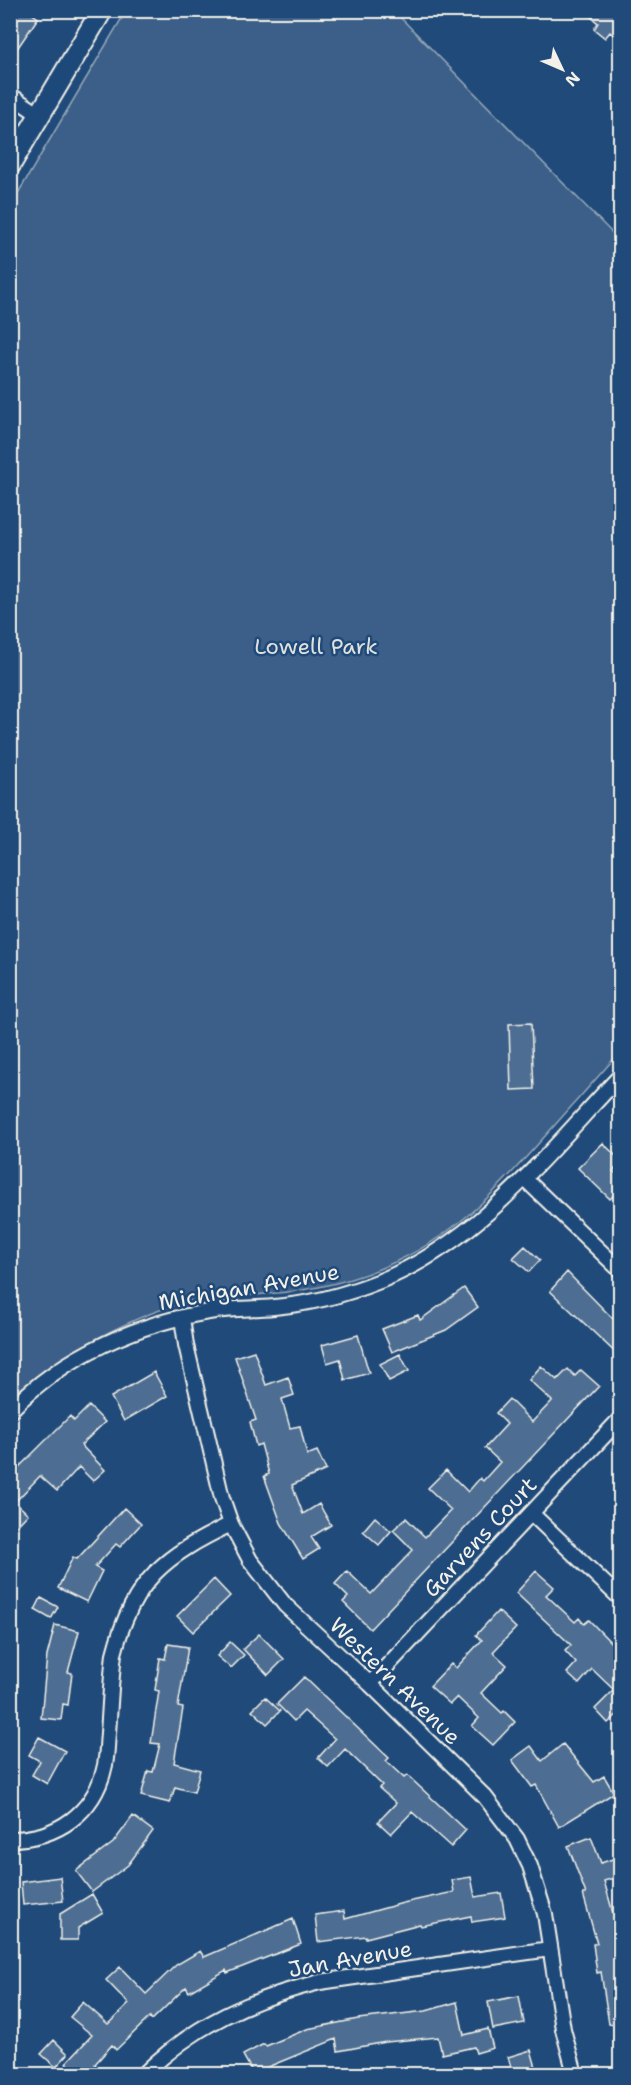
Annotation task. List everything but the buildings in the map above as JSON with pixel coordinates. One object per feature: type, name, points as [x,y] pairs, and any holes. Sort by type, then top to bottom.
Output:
[{"type":"street","points":[[10,165],[102,10]]},
{"type":"street","points":[[10,95],[40,115]]},
{"type":"street","name":"Michigan Avenue","points":[[10,1411],[51,1376],[102,1345],[135,1332],[182,1318],[218,1311],[276,1307],[311,1301],[342,1294],[397,1273],[450,1242],[525,1179],[621,1076]]},
{"type":"street","points":[[525,1179],[621,1270]]},
{"type":"street","name":"Western Avenue","points":[[182,1318],[186,1345],[222,1498],[231,1524],[250,1560],[271,1590],[285,1605],[370,1684],[485,1797],[506,1823],[521,1848],[536,1882],[544,1914],[563,2030],[575,2074]]},
{"type":"street","name":"Garvens Court","points":[[370,1684],[621,1419]]},
{"type":"street","points":[[531,1513],[621,1598]]},
{"type":"street","points":[[10,1839],[31,1839],[52,1832],[72,1820],[89,1801],[105,1764],[114,1654],[118,1638],[137,1594],[153,1574],[175,1554],[231,1524]]},
{"type":"street","name":"Jan Avenue","points":[[144,2074],[157,2061],[220,2016],[286,1990],[320,1982],[550,1949]]},
{"type":"green space","name":"Lowell Park","points":[[126,11],[394,11],[620,241],[620,1052],[483,1202],[421,1249],[366,1274],[316,1288],[283,1293],[212,1297],[161,1310],[109,1332],[84,1346],[18,1391],[11,1384],[11,205]]}]
